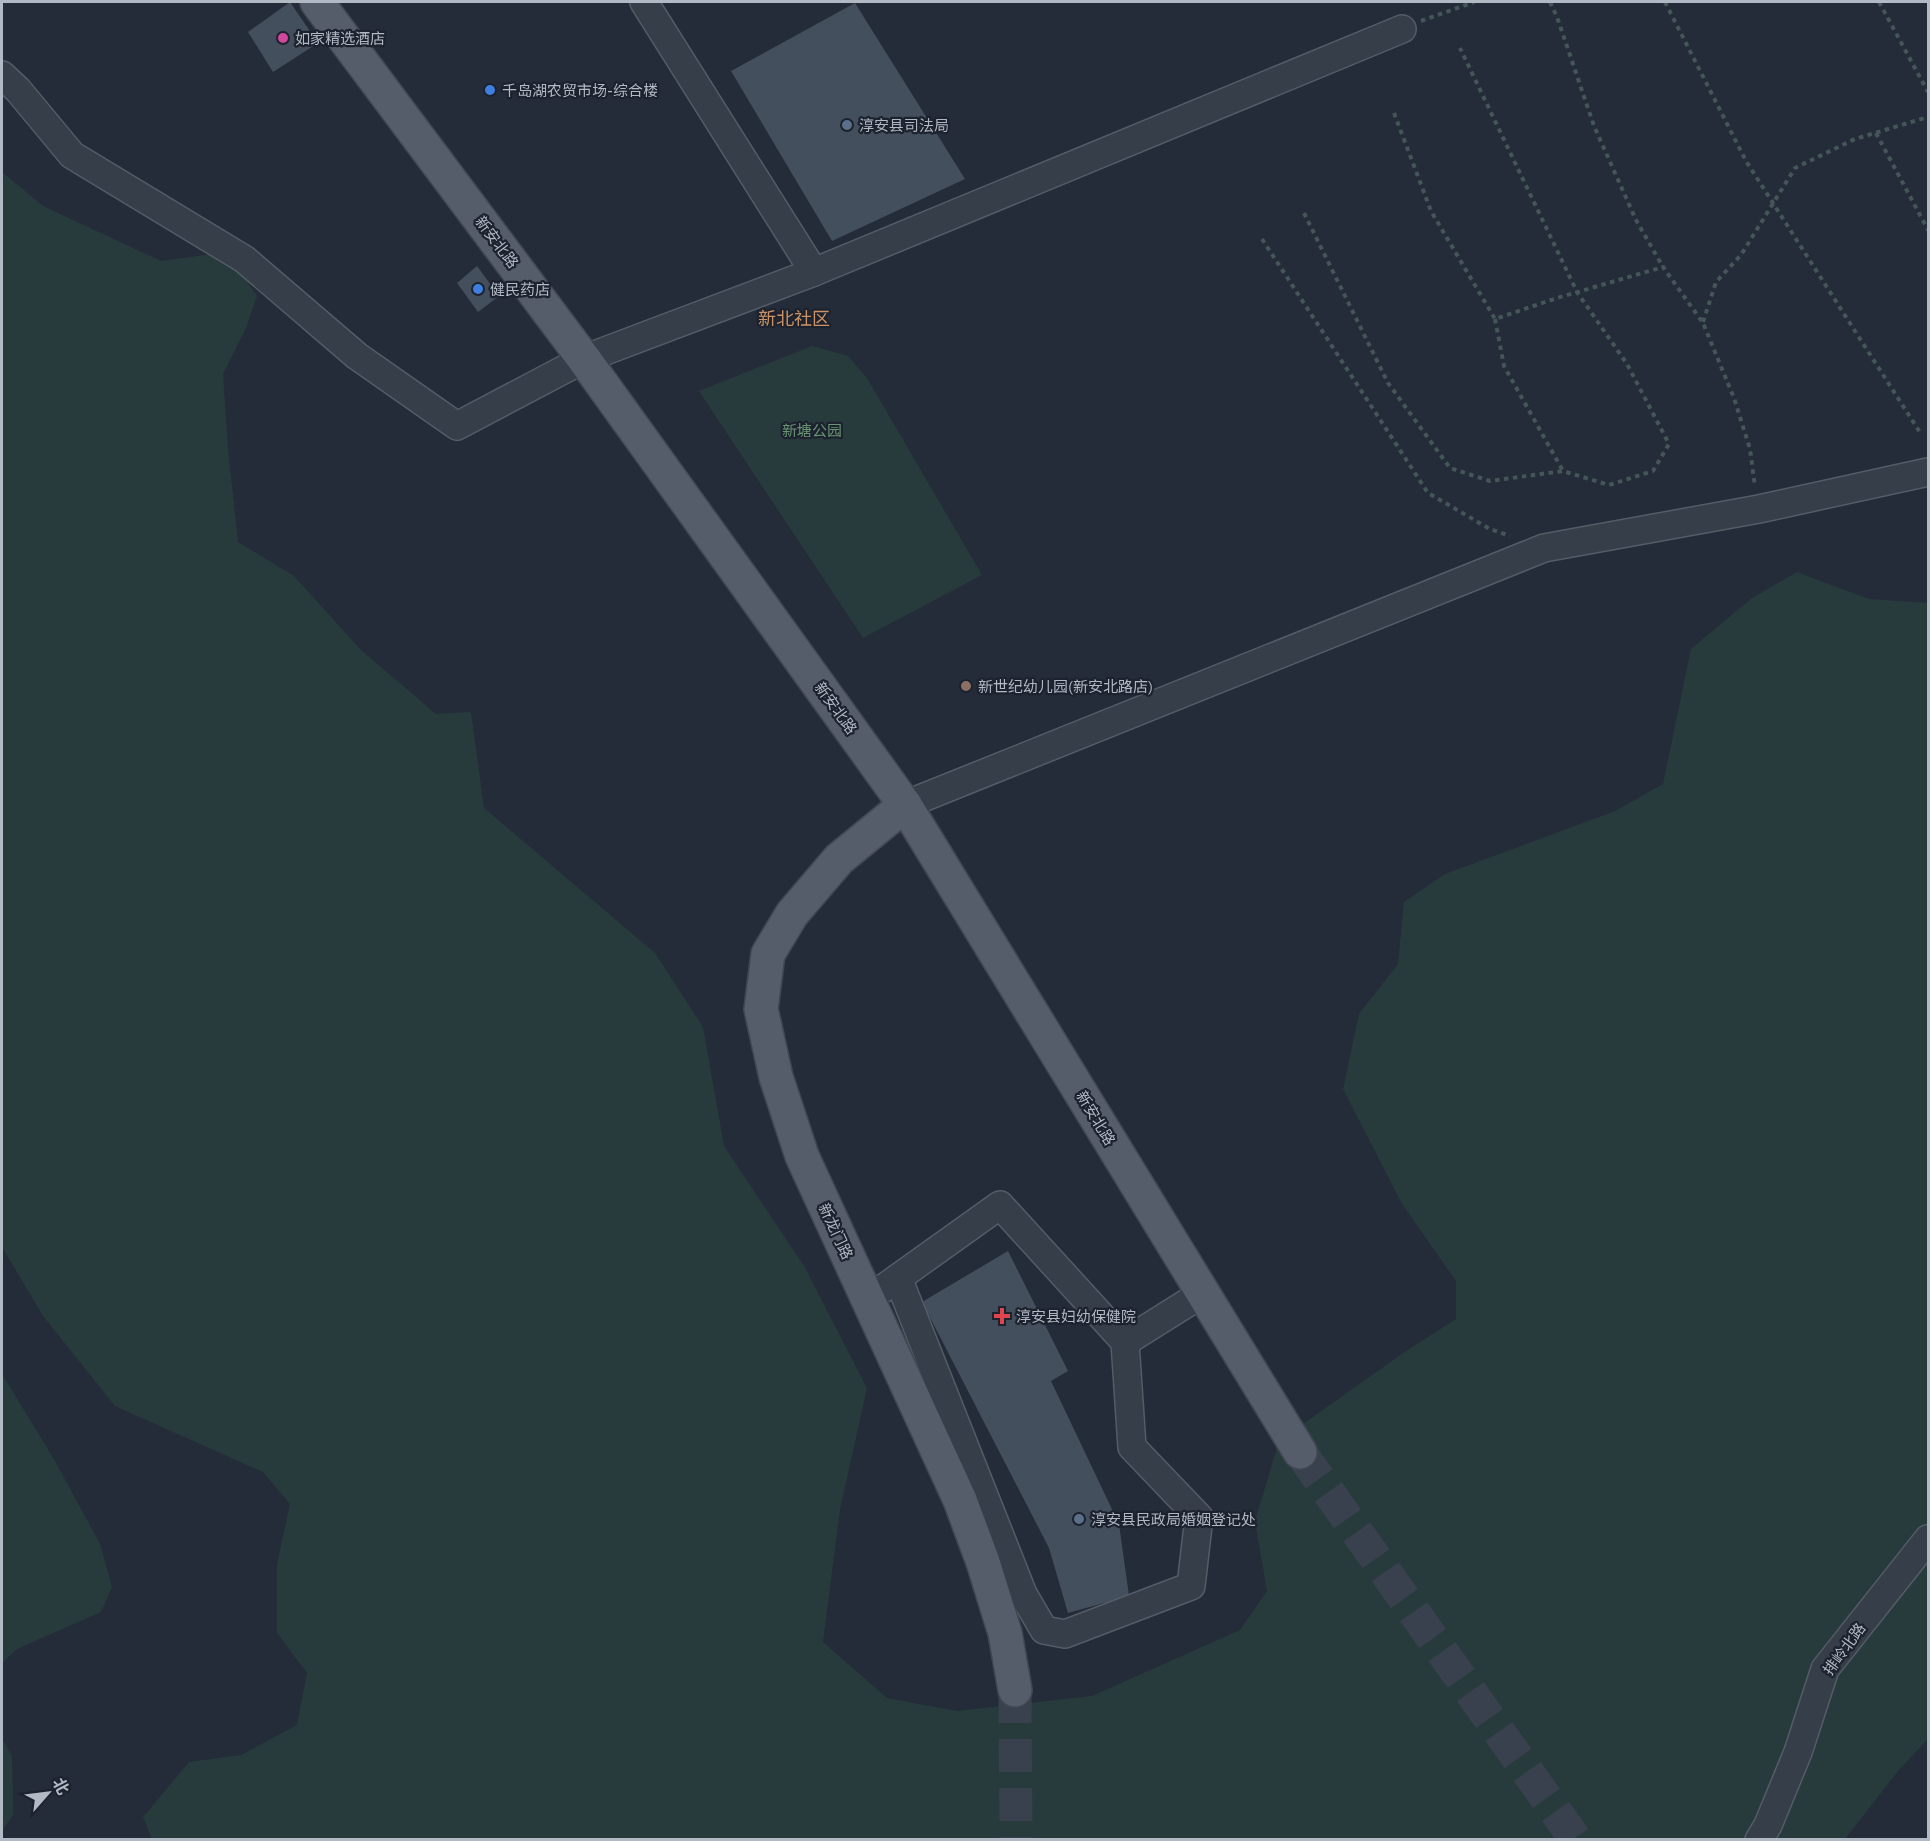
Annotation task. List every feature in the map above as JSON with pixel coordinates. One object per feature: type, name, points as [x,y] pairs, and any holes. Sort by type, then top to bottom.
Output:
[{"type":"main road","name":"新安北路","points":[[317,2],[584,359],[905,805],[1300,1452]]},
{"type":"main road","name":"新龙门路","points":[[905,805],[839,859],[792,914],[768,954],[761,1009],[776,1077],[802,1156],[960,1500],[983,1562],[1005,1633],[1015,1690]]},
{"type":"street","points":[[644,2],[814,272]]},
{"type":"street","points":[[2,75],[18,90],[72,155],[244,259],[357,356],[457,426],[584,359],[814,272],[1402,28]]},
{"type":"street","points":[[905,805],[1544,548],[1759,509],[1929,472]]},
{"type":"street","points":[[867,1300],[1000,1205],[1125,1342],[1132,1447],[1199,1517],[1191,1586],[1065,1634],[1044,1630],[1023,1594],[898,1278]]},
{"type":"street","points":[[1125,1342],[1203,1293]]},
{"type":"street","name":"排岭北路","points":[[1759,1839],[1768,1825],[1798,1752],[1825,1669],[1929,1539]]},
{"type":"path","points":[[1402,28],[1474,2]]},
{"type":"path","points":[[1550,2],[1594,126],[1636,220],[1663,267],[1703,323],[1734,398],[1750,449],[1759,509]]},
{"type":"path","points":[[1665,2],[1746,161],[1921,434]]},
{"type":"path","points":[[1879,2],[1929,92]]},
{"type":"path","points":[[1304,213],[1388,383],[1450,468],[1490,481],[1563,471],[1609,485],[1653,471],[1669,444],[1627,364],[1577,292],[1460,48]]},
{"type":"path","points":[[1394,113],[1431,211],[1495,319],[1504,366],[1563,471]]},
{"type":"path","points":[[1703,323],[1716,282],[1741,255],[1795,168],[1855,139],[1929,117]]},
{"type":"path","points":[[1876,132],[1929,230]]},
{"type":"path","points":[[1262,239],[1428,493],[1490,529],[1544,548]]},
{"type":"path","points":[[1495,319],[1663,267]]},
{"type":"green space","points":[[2,172],[43,206],[161,261],[226,252],[257,296],[246,328],[223,374],[238,542],[294,576],[361,650],[436,714],[471,712],[484,808],[655,953],[703,1027],[724,1146],[804,1266],[867,1388],[840,1509],[823,1642],[887,1698],[957,1711],[1092,1696],[1240,1630],[1267,1591],[1255,1521],[1279,1441],[1406,1351],[1456,1319],[1456,1281],[1401,1202],[1343,1089],[1359,1014],[1398,964],[1404,902],[1445,874],[1613,812],[1663,784],[1691,649],[1752,598],[1797,572],[1869,599],[1928,603],[1928,1739],[1898,1771],[1845,1839],[152,1839],[143,1817],[189,1762],[241,1755],[297,1725],[307,1673],[277,1633],[277,1564],[290,1504],[263,1472],[115,1406],[43,1316],[2,1247]]},
{"type":"green space","name":"新塘公园","points":[[812,346],[848,356],[867,378],[982,575],[863,638],[699,391]]},
{"type":"green space","points":[[2,1374],[55,1461],[100,1544],[112,1587],[101,1612],[17,1649],[2,1663]]},
{"type":"green space","points":[[2,1739],[12,1756],[13,1815],[2,1831]]},
{"type":"building","name":"如家精选酒店","points":[[290,2],[318,43],[273,72],[248,32]]},
{"type":"building","name":"淳安县司法局","points":[[855,3],[965,179],[832,241],[731,71]]},
{"type":"building","name":"健民药店","points":[[477,266],[499,296],[478,312],[457,283]]},
{"type":"building","name":"淳安县妇幼保健院","points":[[1008,1251],[1068,1371],[1051,1381],[1119,1524],[1129,1596],[1068,1613],[1049,1548],[922,1302]]},
{"type":"tunnel","points":[[1300,1452],[1576,1840]]},
{"type":"tunnel","points":[[1015,1690],[1016,1840]]},
{"type":"place","name":"如家精选酒店","points":[[283,38]]},
{"type":"place","name":"千岛湖农贸市场-综合楼","points":[[490,90]]},
{"type":"place","name":"淳安县司法局","points":[[847,125]]},
{"type":"place","name":"健民药店","points":[[478,289]]},
{"type":"place","name":"新世纪幼儿园(新安北路店)","points":[[966,686]]},
{"type":"place","name":"淳安县妇幼保健院","points":[[1002,1316]]},
{"type":"place","name":"淳安县民政局婚姻登记处","points":[[1079,1519]]},
{"type":"district","name":"新北社区","points":[[794,318]]}]
